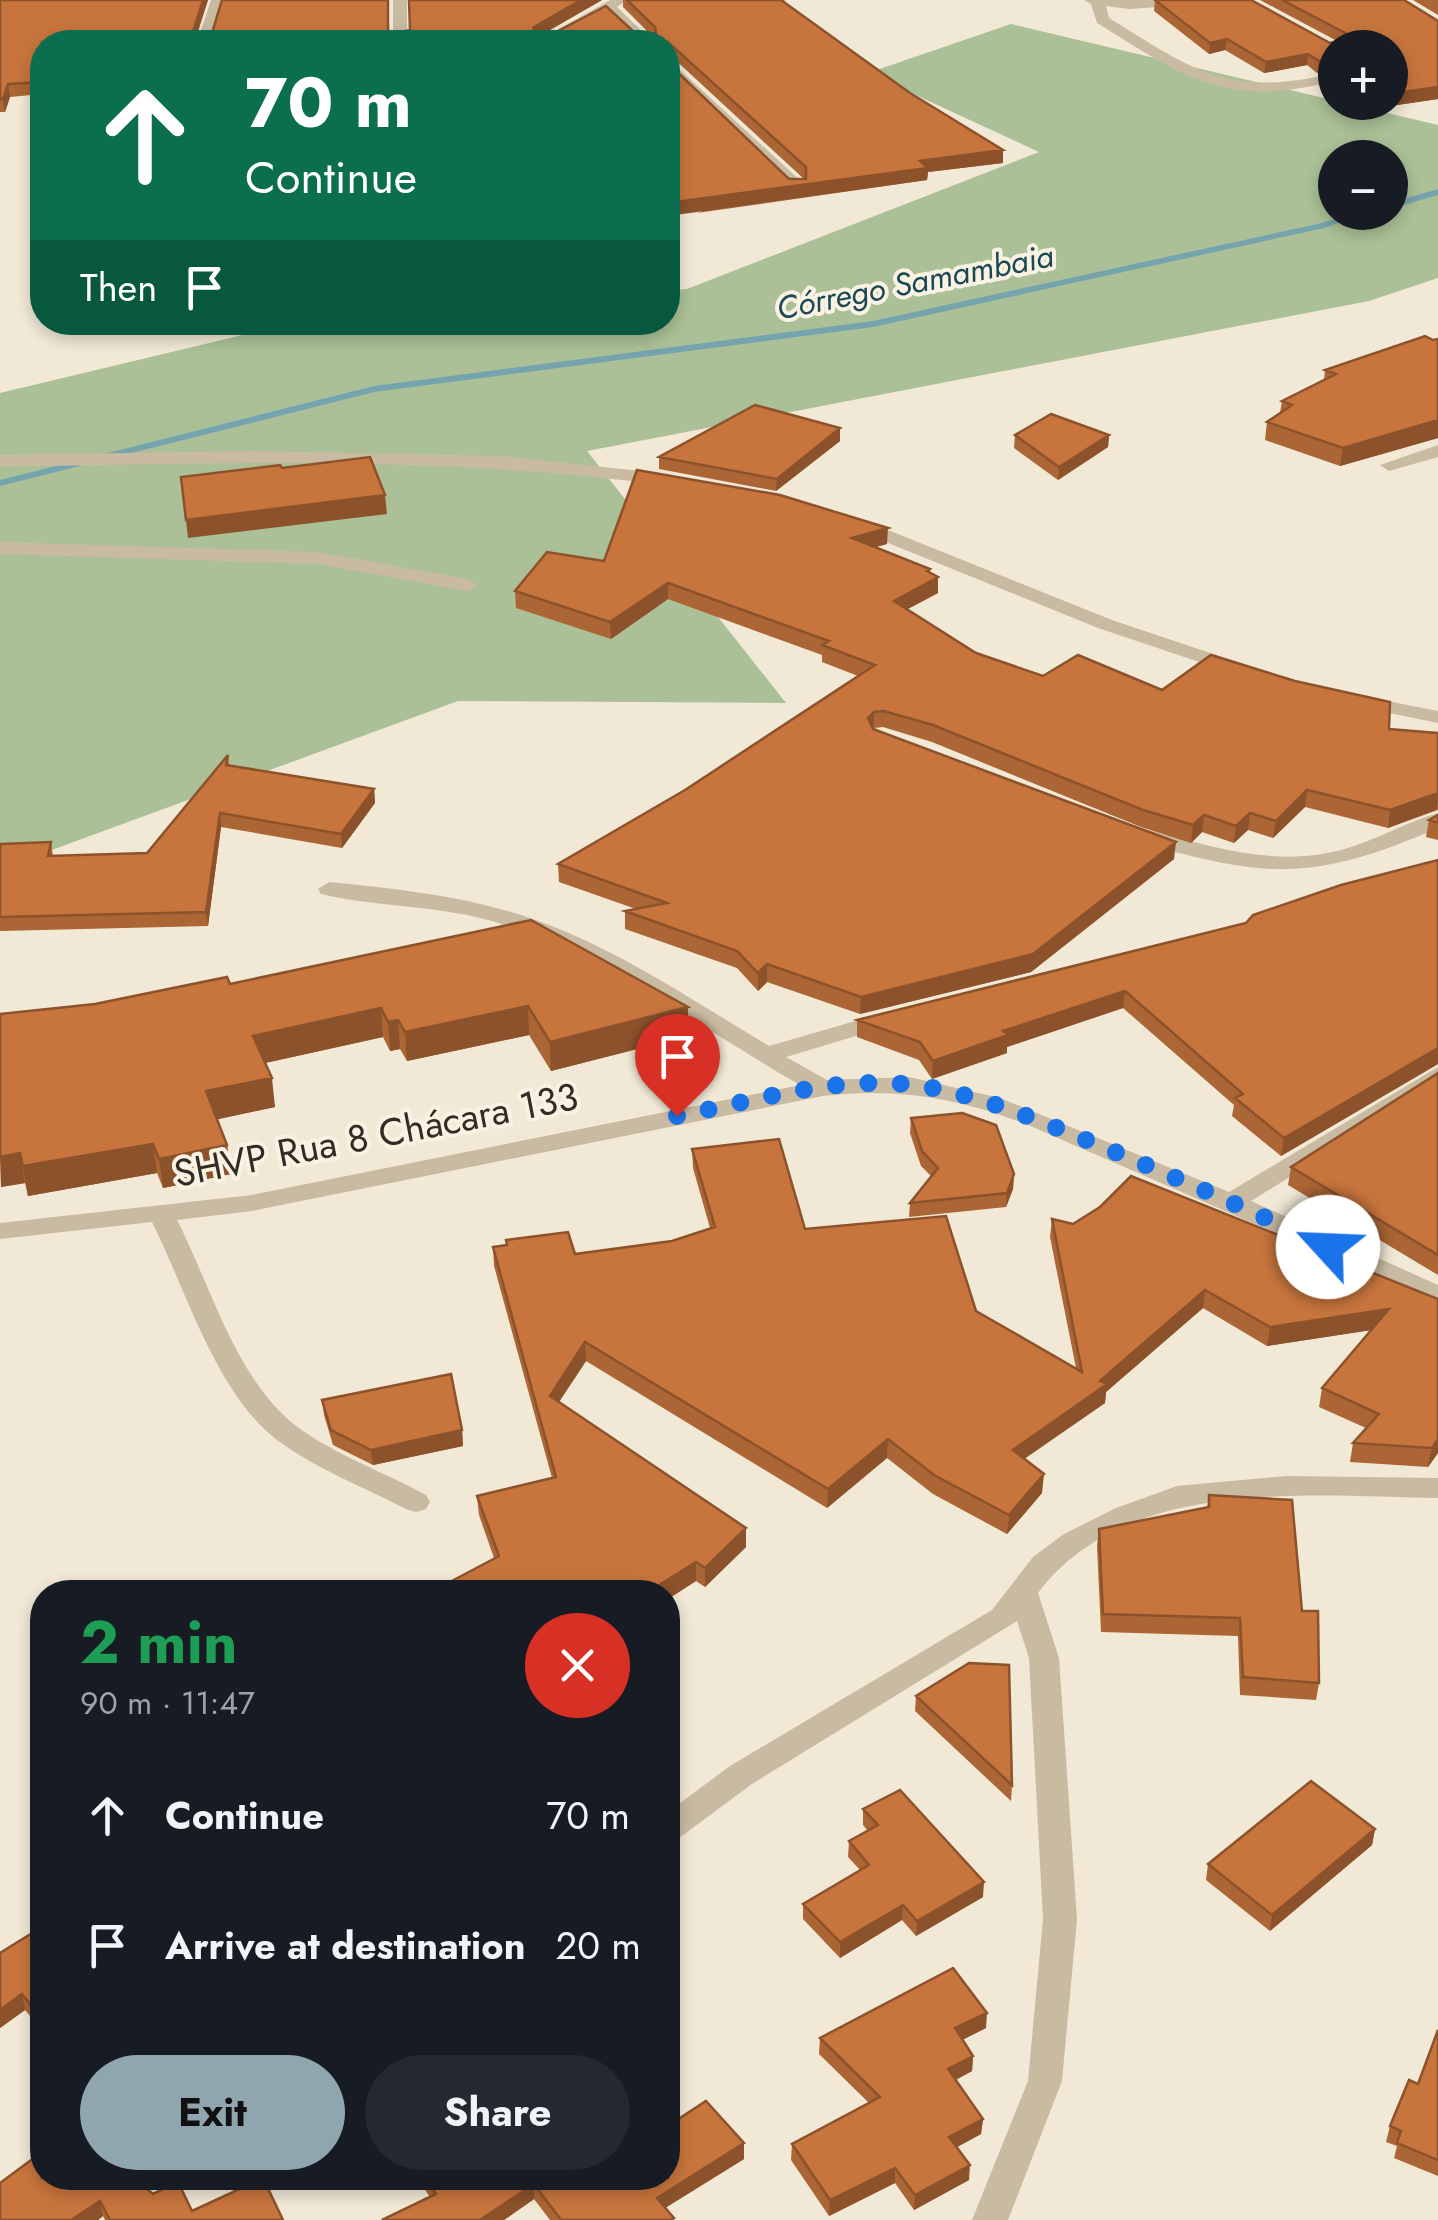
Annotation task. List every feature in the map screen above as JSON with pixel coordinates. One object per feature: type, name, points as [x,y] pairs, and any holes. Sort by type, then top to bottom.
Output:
[{"type":"street","points":[[208,30],[218,0]]},
{"type":"street","points":[[400,0],[400,30]]},
{"type":"street","points":[[1202,0],[1129,6],[1095,1],[1102,20],[1199,78],[1242,90],[1291,90],[1318,83]]},
{"type":"street","points":[[565,30],[614,3],[636,30]]},
{"type":"street","points":[[680,74],[797,186]]},
{"type":"street","points":[[1388,465],[1438,452]]},
{"type":"street","points":[[0,461],[486,460],[559,464],[690,484]]},
{"type":"street","points":[[835,516],[969,566],[1106,624],[1262,676]]},
{"type":"street","points":[[0,548],[318,558],[468,585]]},
{"type":"street","points":[[1330,694],[1438,717]]},
{"type":"street","points":[[1127,830],[1190,850],[1280,868],[1354,855],[1438,820]]},
{"type":"street","points":[[329,889],[405,896],[480,910],[547,932],[602,958],[823,1088]]},
{"type":"street","points":[[765,1056],[830,1033],[908,1014]]},
{"type":"street","points":[[1232,1202],[1438,1074]]},
{"type":"street","name":"SHVP Rua 8 Chácara 133","points":[[0,1231],[252,1203],[823,1088],[888,1083],[925,1086],[1036,1120],[1232,1202],[1438,1295]]},
{"type":"street","points":[[161,1214],[242,1375],[284,1432],[416,1502]]},
{"type":"street","points":[[680,1820],[741,1774],[1003,1618],[1043,1565],[1074,1542],[1126,1514],[1177,1496],[1287,1486],[1438,1488]]},
{"type":"street","points":[[990,2220],[1045,2081],[1060,1919],[1044,1658],[1024,1595]]},
{"type":"green space","points":[[1011,24],[1318,97],[1318,120],[1408,118],[1438,125],[1438,278],[1369,301],[587,451],[786,703],[458,701],[0,869],[0,393],[243,335],[680,335],[680,290],[1039,152],[868,73]]},
{"type":"building","points":[[0,0],[203,0],[194,30],[30,30],[30,83],[8,84],[0,99]]},
{"type":"building","points":[[222,0],[388,0],[388,30],[213,30]]},
{"type":"building","points":[[409,0],[581,0],[534,27],[410,30]]},
{"type":"building","points":[[627,0],[781,0],[910,93],[1003,150],[920,161],[928,168],[680,201],[680,75],[789,179],[806,179],[806,167],[680,53],[680,30],[656,30]]},
{"type":"building","points":[[1155,0],[1251,0],[1318,36],[1318,60],[1308,54],[1266,62],[1227,39],[1210,43]]},
{"type":"building","points":[[1282,0],[1404,0],[1438,21],[1438,87],[1408,91],[1408,30],[1339,30]]},
{"type":"building","points":[[606,6],[632,30],[560,30]]},
{"type":"building","points":[[1425,336],[1438,339],[1438,420],[1343,448],[1267,422],[1292,405],[1282,401],[1336,374],[1325,370]]},
{"type":"building","points":[[755,405],[840,428],[777,479],[659,457]]},
{"type":"building","points":[[1051,414],[1109,435],[1059,467],[1015,435]]},
{"type":"building","points":[[370,457],[385,495],[186,520],[181,477]]},
{"type":"building","points":[[637,470],[780,495],[888,528],[852,538],[930,569],[927,571],[938,577],[894,601],[976,653],[1043,676],[1078,655],[1162,690],[1211,655],[1295,681],[1390,702],[1389,729],[1438,733],[1438,793],[1390,810],[1307,790],[1276,821],[1250,813],[1236,826],[1204,815],[1193,825],[1143,810],[933,725],[884,711],[874,712],[868,718],[873,729],[1176,842],[1033,954],[861,997],[767,964],[758,973],[737,951],[625,911],[667,903],[558,864],[685,790],[875,665],[822,645],[829,641],[668,583],[610,622],[515,591],[547,552],[604,561]]},
{"type":"building","points":[[228,755],[226,765],[374,789],[341,834],[220,813],[206,912],[0,917],[0,844],[51,842],[48,856],[147,853]]},
{"type":"building","points":[[1438,860],[1438,1048],[1284,1138],[1235,1098],[1243,1094],[1125,991],[1003,1031],[1008,1035],[933,1061],[920,1042],[857,1020],[1246,923],[1253,915],[1341,885]]},
{"type":"building","points":[[531,920],[688,1007],[550,1042],[528,1006],[405,1032],[398,1020],[388,1022],[381,1008],[253,1036],[272,1078],[206,1091],[227,1145],[159,1159],[153,1144],[23,1166],[20,1153],[0,1157],[0,1014],[95,1004],[227,977],[230,984]]},
{"type":"building","points":[[1438,1073],[1438,1255],[1291,1167]]},
{"type":"building","points":[[962,1113],[996,1125],[1014,1174],[1007,1193],[910,1203],[938,1168],[922,1151],[911,1118]]},
{"type":"building","points":[[779,1139],[805,1229],[946,1216],[976,1311],[1082,1372],[1052,1219],[1073,1224],[1100,1207],[1131,1176],[1438,1299],[1438,1439],[1432,1448],[1353,1443],[1379,1414],[1322,1388],[1389,1309],[1270,1327],[1205,1290],[1100,1381],[1107,1384],[1013,1450],[1044,1474],[1009,1515],[934,1475],[888,1439],[828,1489],[585,1342],[550,1396],[746,1528],[705,1568],[696,1562],[667,1580],[454,1580],[499,1556],[477,1496],[556,1477],[493,1247],[507,1245],[506,1240],[568,1232],[575,1254],[672,1241],[715,1227],[692,1149]]},
{"type":"building","points":[[451,1374],[462,1430],[371,1450],[331,1430],[322,1400]]},
{"type":"building","points":[[1209,1495],[1292,1500],[1302,1611],[1318,1611],[1319,1683],[1243,1677],[1240,1618],[1103,1614],[1099,1529],[1209,1507]]},
{"type":"building","points":[[969,1663],[1009,1665],[1012,1785],[916,1696]]},
{"type":"building","points":[[1311,1781],[1375,1829],[1272,1915],[1208,1864]]},
{"type":"building","points":[[900,1790],[984,1882],[917,1921],[903,1905],[840,1942],[803,1904],[869,1865],[849,1841],[878,1825],[863,1809]]},
{"type":"building","points":[[30,1934],[30,2004],[22,1994],[0,2010],[0,1953]]},
{"type":"building","points":[[953,1968],[987,2013],[955,2028],[973,2056],[948,2069],[983,2119],[949,2137],[970,2165],[915,2195],[895,2168],[830,2200],[792,2144],[880,2097],[820,2038]]},
{"type":"building","points":[[1438,2030],[1438,2160],[1397,2143],[1401,2131],[1390,2126],[1409,2080],[1418,2084]]},
{"type":"building","points":[[706,2101],[744,2143],[680,2183],[680,2118]]},
{"type":"building","points":[[30,2161],[30,2190],[148,2190],[153,2194],[182,2190],[192,2211],[237,2190],[269,2190],[283,2220],[110,2220],[100,2201],[71,2220],[0,2220],[0,2183]]},
{"type":"building","points":[[433,2190],[525,2190],[480,2220],[382,2220],[436,2194]]},
{"type":"building","points":[[538,2190],[670,2190],[657,2198],[674,2218],[670,2220],[561,2220]]},
{"type":"waterway","name":"Córrego Samambaia","points":[[1408,201],[1438,192]]},
{"type":"waterway","name":"Córrego Samambaia","points":[[0,483],[374,389],[873,324],[1318,226]]},
{"type":"route","points":[[677,1116],[856,1084],[925,1086],[1036,1120],[1328,1247]]}]
